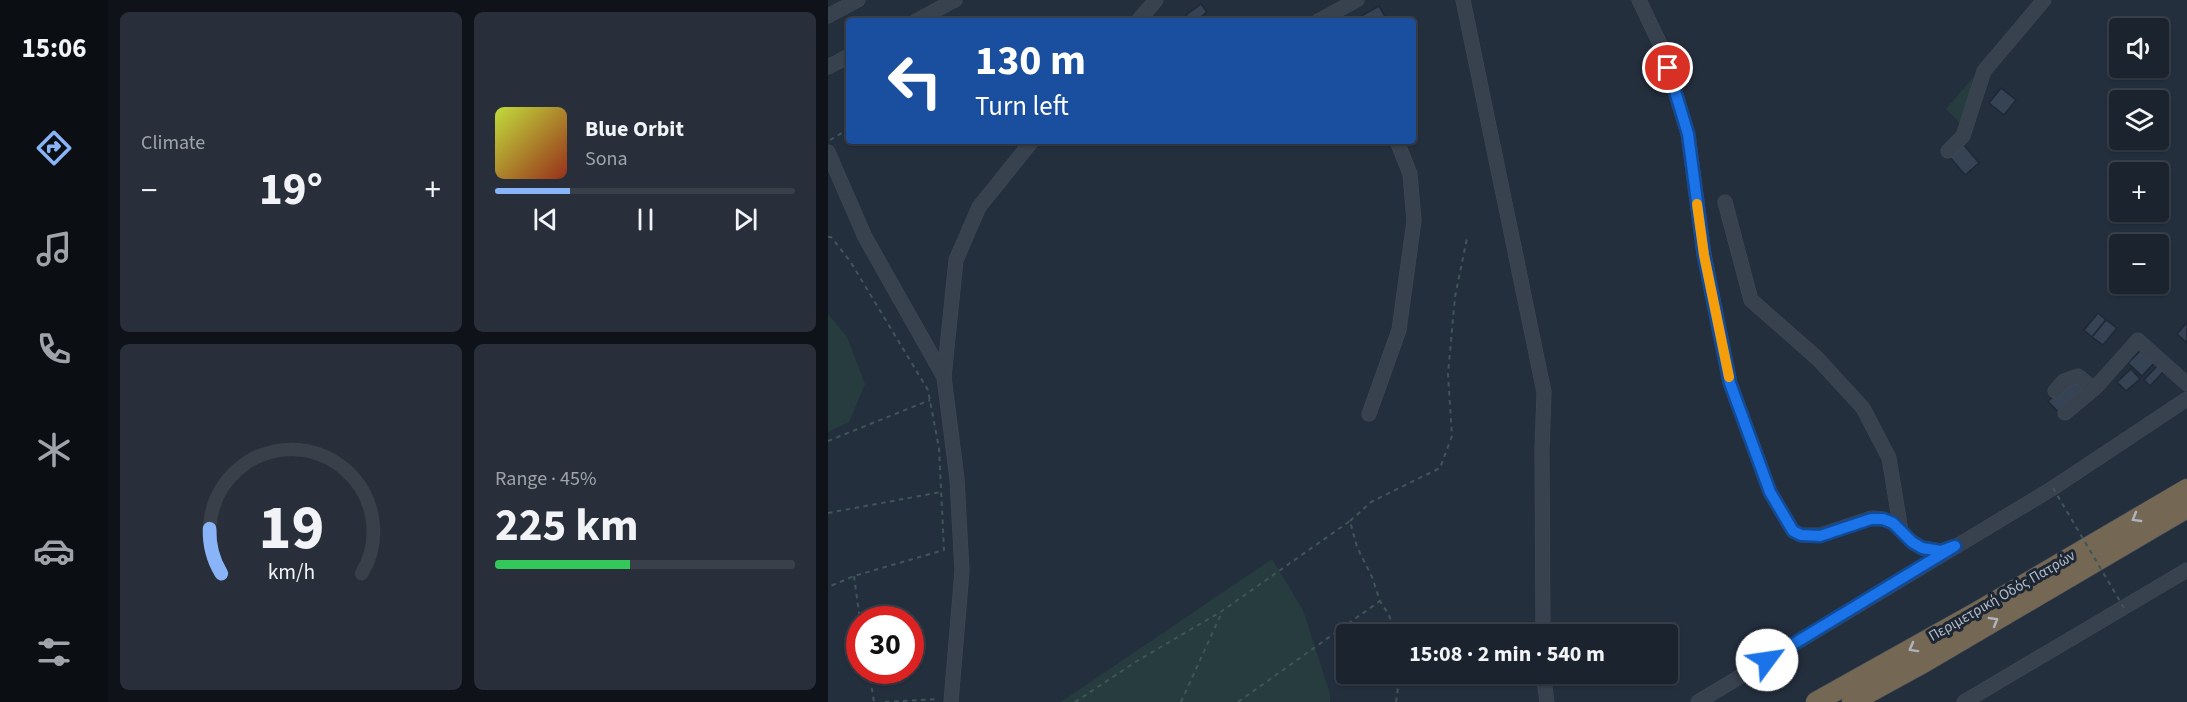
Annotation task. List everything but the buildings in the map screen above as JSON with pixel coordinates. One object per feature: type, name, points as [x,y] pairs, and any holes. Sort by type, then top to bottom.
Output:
[{"type":"highway","name":"Περιμετρική Οδός Πατρών","points":[[1816,702],[1977,612],[2187,489]]},
{"type":"highway","name":"Περιμετρική Οδός Πατρών","points":[[1852,702],[1925,662],[2187,508]]},
{"type":"street","points":[[828,16],[858,0]]},
{"type":"street","points":[[922,18],[955,0]]},
{"type":"street","points":[[1141,18],[1156,0]]},
{"type":"street","points":[[1324,18],[1358,0]]},
{"type":"street","points":[[1463,0],[1544,392],[1543,624]]},
{"type":"street","points":[[1639,0],[1661,46],[1688,134],[1704,255],[1730,383],[1770,492],[1793,531],[1801,535],[1820,536],[1871,519],[1883,519],[1893,523],[1912,542],[1929,550],[1941,551],[1955,546]]},
{"type":"street","points":[[1948,151],[1962,136],[1984,71],[2044,0]]},
{"type":"street","points":[[828,68],[846,58]]},
{"type":"street","points":[[951,700],[962,571],[957,479],[944,377],[956,260],[979,207],[1030,144]]},
{"type":"street","points":[[1369,414],[1399,330],[1414,221],[1410,174],[1398,144]]},
{"type":"street","points":[[828,152],[865,237],[944,377]]},
{"type":"street","points":[[1725,202],[1751,300],[1817,358],[1863,408],[1889,458],[1901,531]]},
{"type":"street","points":[[2065,412],[2094,388],[2139,340],[2187,384]]},
{"type":"street","points":[[2055,391],[2064,381],[2073,376],[2078,376],[2094,388]]},
{"type":"street","points":[[1698,702],[2053,488],[2187,399]]},
{"type":"street","points":[[1964,702],[2187,570]]},
{"type":"street","points":[[1544,684],[1547,702]]},
{"type":"path","points":[[828,141],[846,131]]},
{"type":"path","points":[[828,237],[831,237],[850,261],[928,390],[939,448],[944,550],[854,576],[828,587]]},
{"type":"path","points":[[1075,702],[1137,661],[1222,611],[1350,521],[1371,502],[1440,468],[1452,436],[1448,374],[1455,297],[1467,238]]},
{"type":"path","points":[[828,441],[930,400]]},
{"type":"path","points":[[2053,488],[2124,608]]},
{"type":"path","points":[[828,513],[941,492]]},
{"type":"path","points":[[1350,521],[1358,547],[1392,624]]},
{"type":"path","points":[[854,576],[859,606]]},
{"type":"path","points":[[1238,702],[1380,601]]},
{"type":"path","points":[[1181,702],[1222,611]]},
{"type":"path","points":[[871,684],[874,702]]},
{"type":"path","points":[[1390,702],[1395,700],[1398,684]]},
{"type":"path","points":[[885,702],[951,700]]},
{"type":"green space","points":[[1977,73],[1960,123],[1946,109]]},
{"type":"green space","points":[[828,314],[847,337],[865,384],[849,422],[828,432]]},
{"type":"green space","points":[[1272,559],[1303,610],[1330,694],[1330,702],[1061,702]]},
{"type":"slow traffic","points":[[1697,204],[1704,255],[1729,377]]},
{"type":"route","points":[[1668,68],[1688,134],[1704,255],[1730,383],[1770,492],[1793,531],[1801,535],[1820,536],[1871,519],[1883,519],[1893,523],[1912,542],[1922,548],[1941,551],[1955,546],[1767,660]]}]
